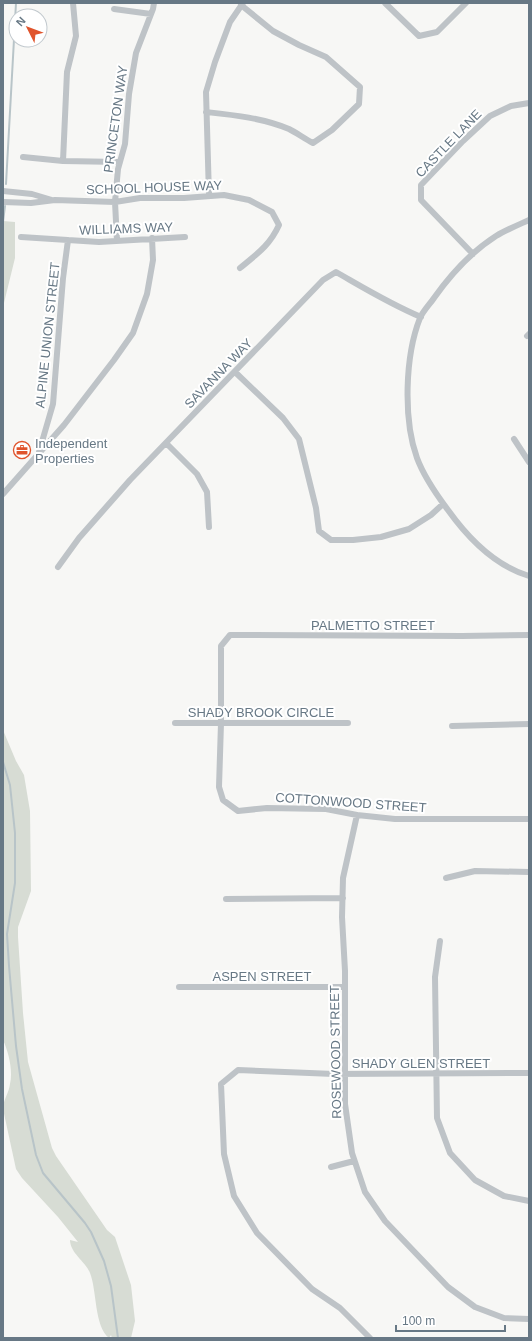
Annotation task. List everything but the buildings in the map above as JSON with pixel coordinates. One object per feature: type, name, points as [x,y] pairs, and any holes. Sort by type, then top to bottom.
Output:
[{"type":"street","points":[[63,161],[67,72],[76,36],[73,3]]},
{"type":"street","name":"PRINCETON WAY","points":[[117,241],[115,202],[118,169],[125,144],[129,94],[136,53],[154,3]]},
{"type":"street","points":[[385,3],[419,36],[437,32],[466,3]]},
{"type":"street","points":[[206,112],[234,115],[269,122],[289,129],[313,143],[332,130],[358,104],[360,87],[326,57],[273,31],[242,4],[230,22],[215,62],[206,92],[206,112],[209,196]]},
{"type":"street","points":[[114,9],[151,14]]},
{"type":"street","name":"CASTLE LANE","points":[[473,254],[421,200],[421,185],[462,141],[490,116],[511,106],[529,103]]},
{"type":"street","points":[[23,157],[63,161],[120,162]]},
{"type":"street","name":"SCHOOL HOUSE WAY","points":[[3,191],[32,194],[55,200]]},
{"type":"street","name":"SCHOOL HOUSE WAY","points":[[3,202],[31,203],[55,200],[115,202],[140,198],[184,198],[224,195],[249,200],[272,212],[279,225],[274,237],[240,268]]},
{"type":"street","points":[[529,220],[497,236],[466,259],[442,286],[421,317],[412,347],[407,389],[409,424],[417,458],[433,490],[454,519],[483,550],[517,572],[529,576]]},
{"type":"street","name":"WILLIAMS WAY","points":[[21,237],[99,242],[185,237]]},
{"type":"street","points":[[3,494],[64,425],[133,333],[147,294],[153,260],[152,238]]},
{"type":"street","name":"ALPINE UNION STREET","points":[[39,454],[53,404],[63,278],[68,240]]},
{"type":"street","name":"SAVANNA WAY","points":[[58,567],[89,527],[130,480],[323,280],[336,272],[372,294],[399,308],[421,317]]},
{"type":"street","points":[[235,372],[283,418],[299,439],[316,508],[319,531],[331,540],[353,540],[381,537],[409,529],[432,515],[444,504]]},
{"type":"street","points":[[514,440],[529,462]]},
{"type":"street","points":[[166,443],[197,474],[207,492],[209,527]]},
{"type":"street","name":"PALMETTO STREET","points":[[221,723],[221,646],[230,635],[529,635]]},
{"type":"street","name":"SHADY BROOK CIRCLE","points":[[175,723],[348,723]]},
{"type":"street","name":"COTTONWOOD STREET","points":[[221,723],[219,787],[223,800],[238,811],[267,808],[326,809],[357,815],[395,819],[529,819]]},
{"type":"street","points":[[452,726],[529,724]]},
{"type":"street","name":"ROSEWOOD STREET","points":[[357,815],[343,878],[342,917],[345,987],[345,1104],[354,1161],[365,1192],[385,1221],[448,1287],[475,1307],[504,1318],[529,1319]]},
{"type":"street","points":[[446,878],[475,871],[529,872]]},
{"type":"street","points":[[226,899],[343,898]]},
{"type":"street","points":[[440,941],[435,978],[437,1118],[450,1153],[475,1180],[504,1196],[529,1201]]},
{"type":"street","name":"ASPEN STREET","points":[[179,987],[345,987]]},
{"type":"street","name":"SHADY GLEN STREET","points":[[370,1338],[340,1308],[312,1289],[256,1233],[234,1196],[224,1154],[221,1084],[238,1070],[344,1074],[529,1073]]},
{"type":"street","points":[[331,1167],[354,1161]]},
{"type":"shaded area","points":[[3,221],[15,222],[15,258],[3,307]]},
{"type":"shaded area","points":[[3,730],[16,761],[24,775],[30,811],[31,891],[18,927],[23,1013],[28,1062],[52,1148],[107,1230],[115,1237],[131,1285],[135,1321],[131,1338],[112,1338],[111,1335],[109,1338],[104,1332],[98,1317],[90,1273],[75,1253],[70,1240],[78,1242],[58,1217],[22,1178],[16,1169],[3,1109],[11,1079],[11,1068],[9,1056],[3,1040]]},
{"type":"waterway","points":[[6,184],[16,3]]},
{"type":"waterway","points":[[3,222],[5,206]]},
{"type":"waterway","points":[[3,762],[10,785],[15,833],[15,883],[7,934],[16,1046],[22,1089],[36,1155],[43,1173],[85,1223],[91,1232],[104,1261],[111,1286],[118,1338]]},
{"type":"place","name":"Independent Properties","points":[[22,450]]}]
